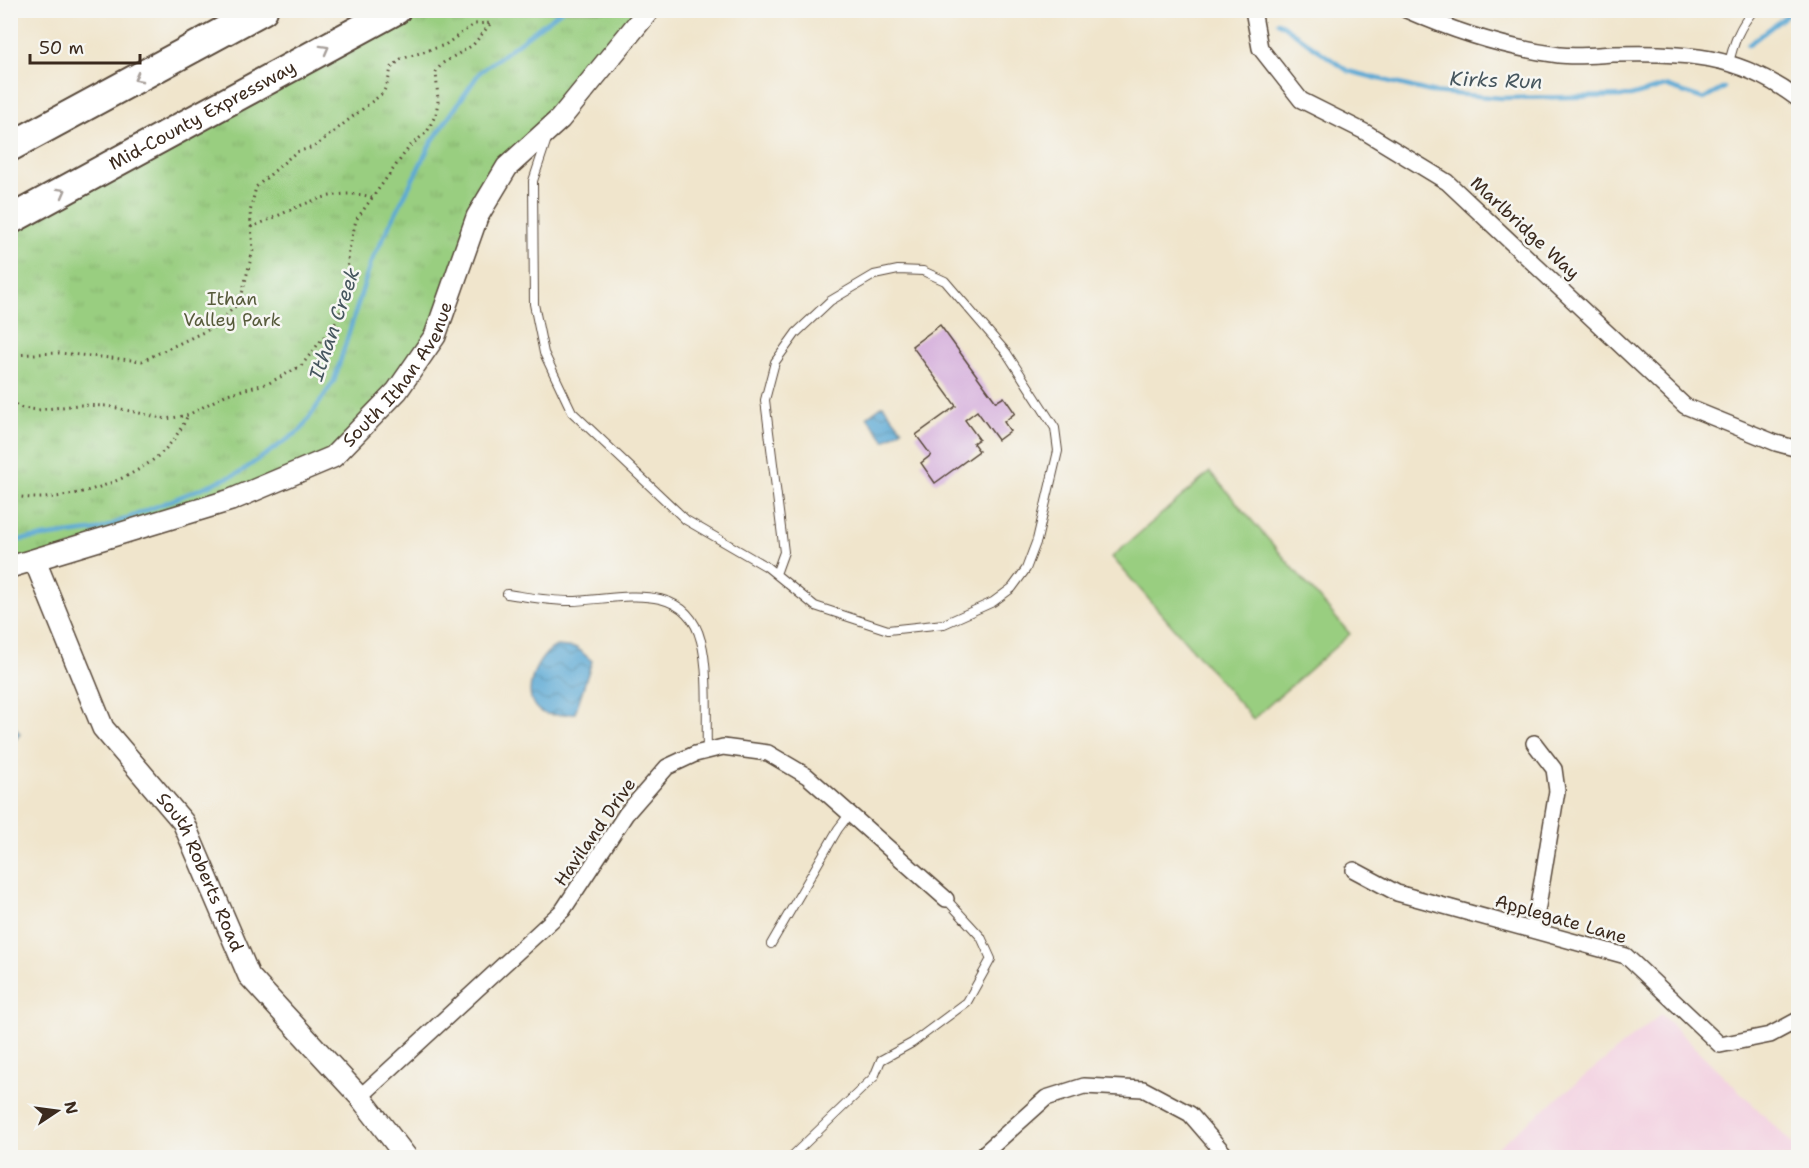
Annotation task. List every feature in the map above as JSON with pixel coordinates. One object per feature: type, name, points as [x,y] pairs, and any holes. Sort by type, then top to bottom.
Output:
[{"type":"highway","points":[[10,147],[263,10]]},
{"type":"highway","name":"Mid-County Expressway","points":[[10,220],[396,10]]},
{"type":"street","name":"South Ithan Avenue","points":[[11,563],[35,561],[231,500],[333,457],[397,390],[435,336],[477,217],[507,167],[551,127],[649,10]]},
{"type":"street","name":"Marlbridge Way","points":[[1252,10],[1260,48],[1301,100],[1365,132],[1447,182],[1685,406],[1776,443],[1798,449]]},
{"type":"street","points":[[1406,10],[1448,28],[1503,46],[1561,55],[1677,54],[1714,58],[1751,71],[1798,99]]},
{"type":"street","name":"South Roberts Road","points":[[35,561],[103,728],[183,822],[249,976],[360,1097],[407,1158]]},
{"type":"street","points":[[1534,743],[1554,768],[1557,791],[1534,930]]},
{"type":"street","name":"Haviland Drive","points":[[360,1097],[563,910],[626,814],[667,767],[707,751],[723,747],[768,753],[807,776],[851,812],[946,899]]},
{"type":"street","name":"Applegate Lane","points":[[1354,870],[1397,893],[1626,956],[1720,1045],[1770,1035],[1798,1020]]},
{"type":"street","points":[[979,1158],[1046,1098],[1084,1086],[1143,1089],[1190,1114],[1228,1158]]},
{"type":"lane","points":[[1729,63],[1734,41],[1742,24],[1754,10]]},
{"type":"lane","points":[[551,127],[533,181],[534,304],[544,353],[572,412],[686,520],[776,574],[815,606],[888,630],[945,624],[993,602],[1012,588],[1026,569],[1037,540],[1058,451],[1055,428],[1006,352],[945,281],[923,271],[898,270],[874,275],[830,302],[796,333],[775,362],[765,400],[784,552],[776,574]]},
{"type":"lane","points":[[507,594],[568,601],[635,594],[664,600],[688,616],[702,641],[707,751]]},
{"type":"lane","points":[[771,944],[838,829],[851,812]]},
{"type":"lane","points":[[790,1158],[874,1077],[881,1060],[912,1043],[967,1002],[991,959],[981,937],[946,899]]},
{"type":"path","points":[[10,355],[59,353],[142,361],[212,328],[240,302],[253,250],[250,212],[256,187],[296,152],[314,147],[383,93],[391,68],[400,59],[445,45],[474,24],[491,24],[473,45],[443,63],[436,71],[438,100],[436,114],[427,132],[410,146],[356,220],[349,250],[345,296],[338,319],[302,366],[269,383],[227,394],[188,415],[166,419],[108,406],[78,405],[38,410],[22,408],[10,402]]},
{"type":"path","points":[[251,227],[301,204],[320,198],[355,192],[372,197]]},
{"type":"path","points":[[10,495],[24,499],[51,497],[81,492],[131,475],[159,455],[180,432],[188,415]]},
{"type":"shaded area","points":[[1661,1014],[1798,1149],[1798,1157],[1485,1157]]},
{"type":"green space","name":"Ithan Valley Park","points":[[403,11],[649,11],[507,167],[435,336],[333,457],[11,567],[11,234]]},
{"type":"green space","points":[[1210,472],[1350,634],[1253,719],[1112,557]]},
{"type":"water","points":[[883,405],[902,429],[885,441],[867,417]]},
{"type":"water","points":[[557,646],[577,648],[592,661],[575,713],[546,714],[538,710],[530,694],[533,675],[538,665],[550,650]]},
{"type":"water","points":[[11,721],[20,734],[11,745]]},
{"type":"building","points":[[940,325],[996,402],[1004,397],[1015,413],[1004,422],[1010,431],[998,440],[977,411],[965,420],[979,439],[973,443],[979,451],[935,483],[921,463],[931,455],[916,435],[956,406],[912,346]]},
{"type":"waterway","name":"Ithan Creek","points":[[10,541],[98,530],[239,473],[301,430],[334,381],[371,262],[431,143],[480,72],[562,10]]},
{"type":"waterway","name":"Kirks Run","points":[[1748,45],[1794,10]]},
{"type":"waterway","name":"Kirks Run","points":[[1278,22],[1348,71],[1431,92],[1501,98],[1631,96],[1665,86],[1704,99],[1724,88]]}]
